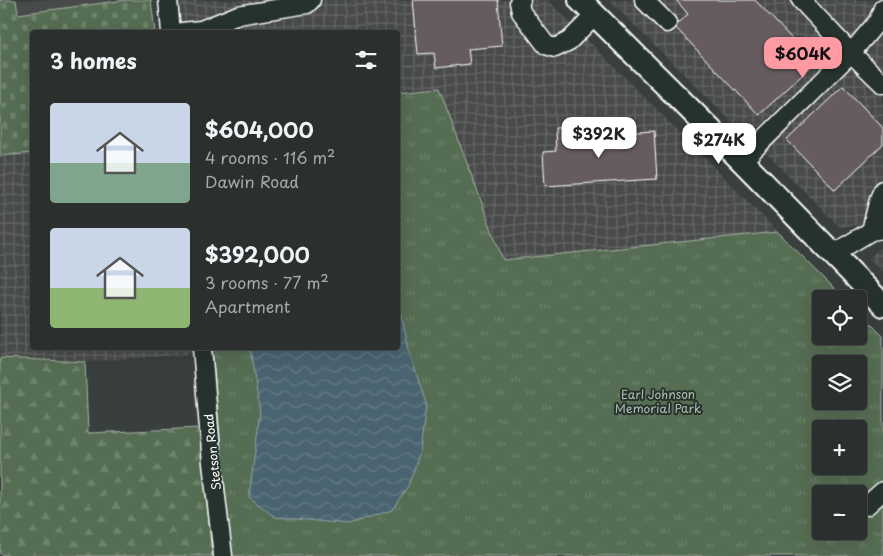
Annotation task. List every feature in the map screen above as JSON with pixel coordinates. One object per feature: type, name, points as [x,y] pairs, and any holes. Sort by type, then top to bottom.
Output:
[{"type":"main road","points":[[584,4],[883,305]]},
{"type":"street","points":[[168,0],[171,30]]},
{"type":"street","points":[[201,30],[238,15],[306,4],[312,0]]},
{"type":"street","points":[[521,0],[519,2],[521,12],[546,45],[555,48],[569,41],[584,4]]},
{"type":"street","points":[[644,0],[667,23]]},
{"type":"street","points":[[801,0],[883,84]]},
{"type":"street","points":[[742,161],[851,53],[878,21],[883,8]]},
{"type":"street","points":[[833,254],[877,230],[879,199],[883,190]]},
{"type":"street","name":"Stetson Road","points":[[202,350],[212,463],[223,556]]},
{"type":"street","points":[[867,505],[883,491]]},
{"type":"shaded area","points":[[16,0],[127,0],[17,14]]},
{"type":"shaded area","points":[[177,0],[548,0],[778,232],[503,260],[439,88],[400,92],[400,30],[181,30]]},
{"type":"shaded area","points":[[609,0],[873,0],[871,19],[748,138]]},
{"type":"shaded area","points":[[883,29],[883,222],[840,227],[764,151]]},
{"type":"shaded area","points":[[30,153],[30,350],[190,350],[191,354],[85,362],[0,358],[0,156]]},
{"type":"shaded area","points":[[883,244],[883,272],[869,259]]},
{"type":"green space","points":[[0,0],[16,0],[18,14],[127,0],[151,0],[155,30],[30,30],[30,153],[0,156]]},
{"type":"green space","name":"Earl Johnson Memorial Park","points":[[439,88],[503,260],[778,232],[836,290],[812,290],[812,345],[867,345],[867,320],[883,336],[883,556],[231,556],[212,350],[400,350],[400,92]]},
{"type":"green space","points":[[0,358],[85,362],[88,433],[200,428],[212,556],[6,556],[0,554]]},
{"type":"water","points":[[400,308],[409,350],[426,404],[420,452],[408,486],[392,510],[349,524],[275,517],[249,497],[260,413],[250,350],[400,350]]},
{"type":"building","points":[[413,0],[498,0],[502,46],[468,49],[470,64],[436,68],[434,53],[418,54]]},
{"type":"building","points":[[676,0],[755,0],[815,63],[759,115],[676,28],[688,14]]},
{"type":"building","points":[[843,86],[883,128],[883,144],[835,190],[787,140]]},
{"type":"building","points":[[578,127],[579,138],[600,136],[601,149],[624,147],[623,133],[654,131],[657,179],[545,186],[543,152],[556,151],[555,128]]}]
